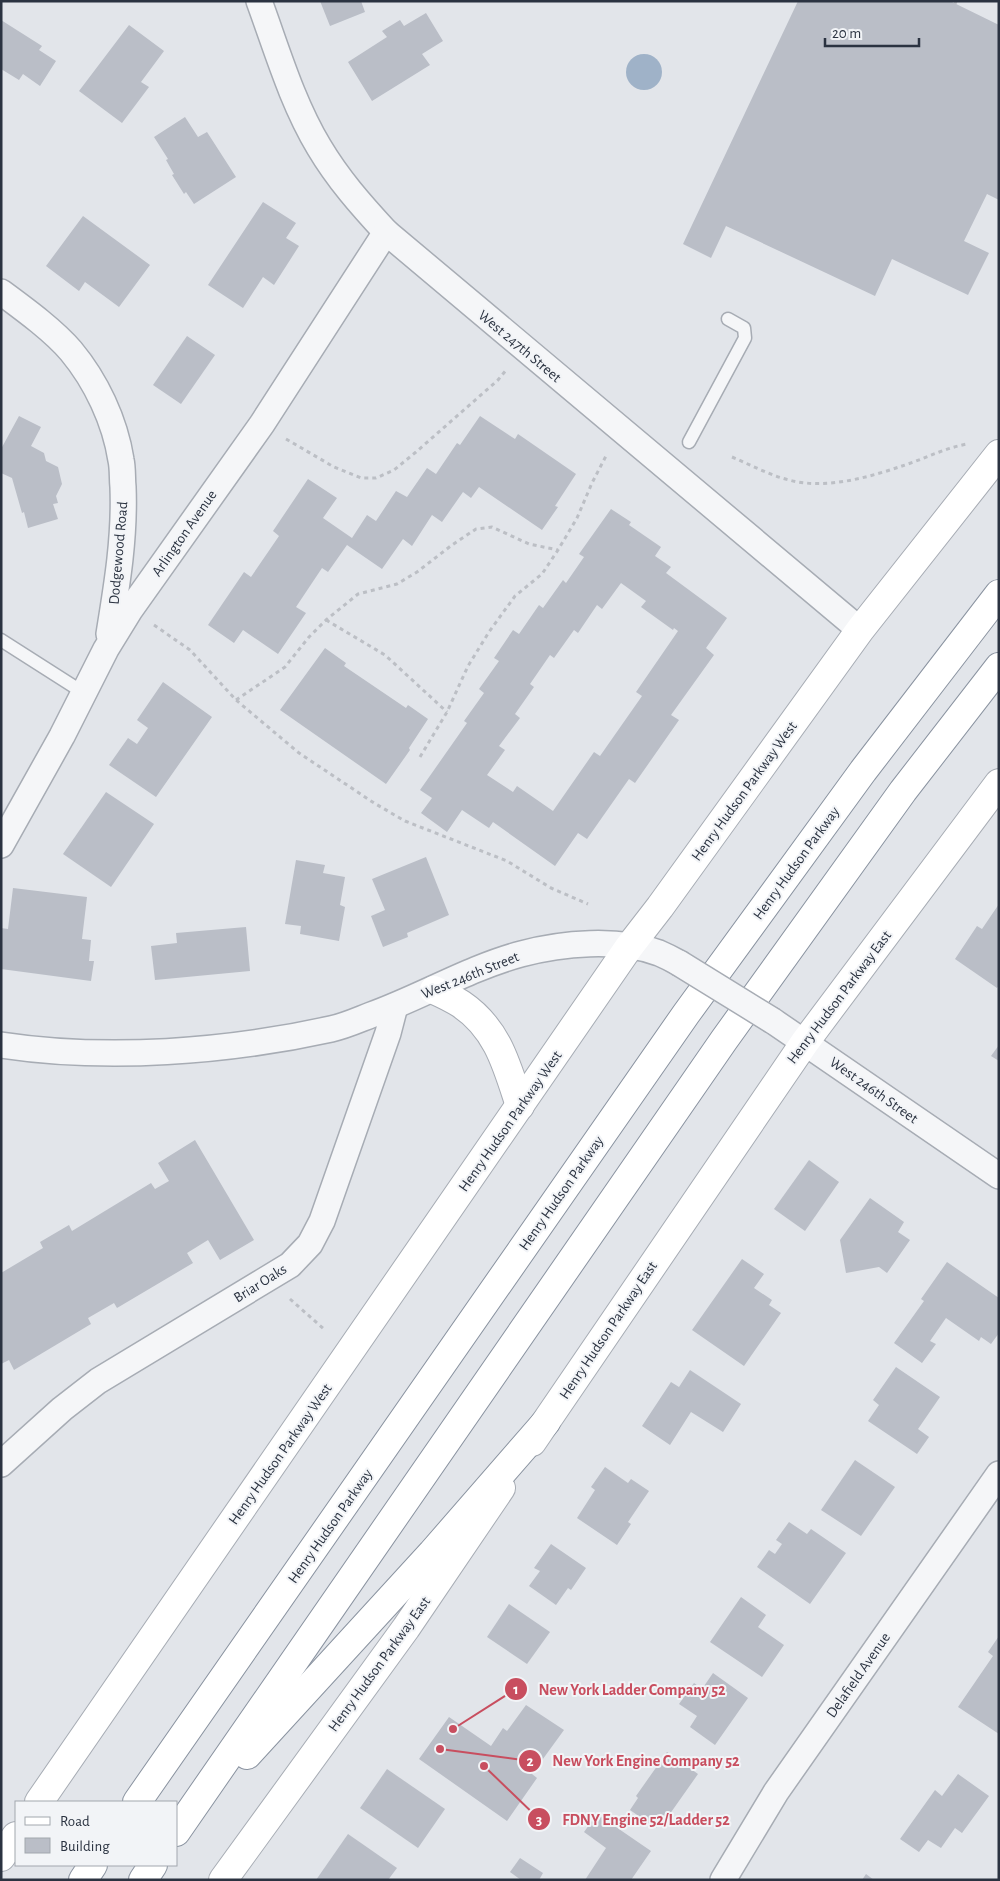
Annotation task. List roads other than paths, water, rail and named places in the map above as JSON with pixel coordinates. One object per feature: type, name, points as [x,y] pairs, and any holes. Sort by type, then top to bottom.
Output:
[{"type":"main road","name":"Henry Hudson Parkway West","points":[[40,1801],[630,947],[860,630],[999,454]]},
{"type":"main road","name":"Henry Hudson Parkway","points":[[138,1801],[686,1014],[863,771],[999,594]]},
{"type":"main road","points":[[178,1830],[724,1040],[904,791],[999,667]]},
{"type":"main road","name":"Henry Hudson Parkway East","points":[[223,1880],[406,1628],[805,1042],[999,783]]},
{"type":"main road","points":[[434,990],[462,1005],[480,1020],[495,1039],[506,1061],[520,1106]]},
{"type":"main road","points":[[178,1831],[432,1553],[546,1422]]},
{"type":"main road","points":[[1,1857],[15,1837]]},
{"type":"main road","points":[[83,1880],[92,1866]]},
{"type":"main road","points":[[143,1880],[152,1866]]},
{"type":"street","name":"West 247th Street","points":[[258,1],[297,105],[319,148],[349,192],[386,232],[524,350],[860,630]]},
{"type":"street","name":"Arlington Avenue","points":[[1,845],[62,736],[106,649],[130,610],[262,424],[386,232]]},
{"type":"street","name":"Dodgewood Road","points":[[1,292],[30,314],[70,350],[92,380],[110,421],[121,460],[124,516],[118,581],[106,649]]},
{"type":"street","name":"West 246th Street","points":[[1,1045],[118,1053],[187,1050],[265,1042],[334,1028],[434,990],[485,966],[521,954],[587,943],[630,947],[658,953],[679,963],[773,1021],[999,1176]]},
{"type":"street","name":"Briar Oaks","points":[[1,1464],[62,1409],[98,1381],[273,1276],[290,1265],[310,1244],[322,1221],[388,1033],[395,1006]]},
{"type":"street","name":"Delafield Avenue","points":[[723,1880],[776,1792],[999,1474]]},
{"type":"lane","points":[[689,442],[745,338],[744,328],[728,319]]},
{"type":"lane","points":[[1,640],[84,693]]},
{"type":"water","points":[[644,54],[656,60],[662,72],[656,84],[644,90],[632,84],[626,72],[632,60]]},
{"type":"place","name":"New York Ladder Company 52","points":[[453,1729]]},
{"type":"place","name":"New York Engine Company 52","points":[[440,1749]]},
{"type":"place","name":"FDNY Engine 52/Ladder 52","points":[[484,1766]]}]
